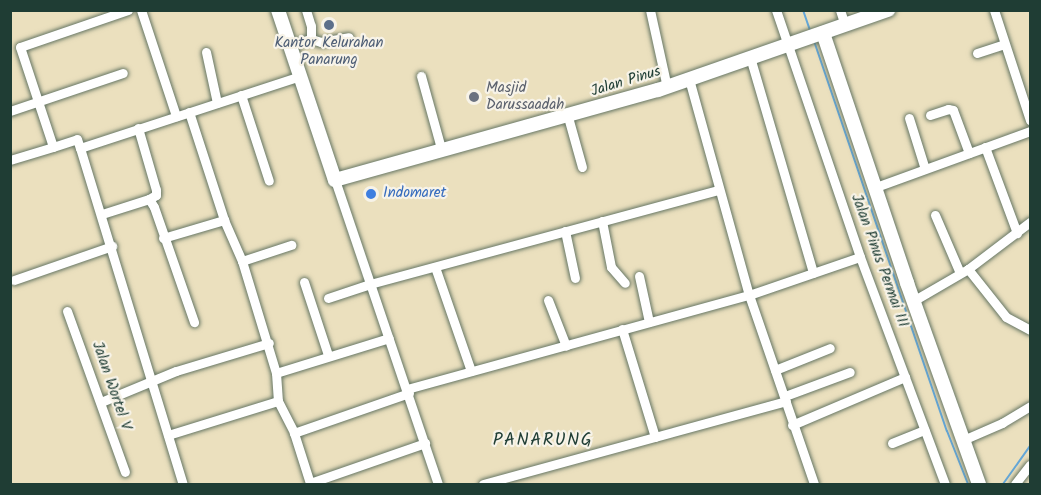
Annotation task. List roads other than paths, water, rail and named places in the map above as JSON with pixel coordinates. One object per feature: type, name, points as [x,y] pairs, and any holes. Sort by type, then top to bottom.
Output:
[{"type":"street","points":[[54,147],[38,100],[15,46],[128,10]]},
{"type":"street","points":[[141,10],[176,116]]},
{"type":"street","points":[[278,10],[438,484]]},
{"type":"street","points":[[306,10],[311,26],[311,39]]},
{"type":"street","points":[[650,10],[667,87]]},
{"type":"street","name":"Jalan Pinus Permai III","points":[[776,10],[860,257],[945,484]]},
{"type":"street","points":[[840,10],[845,26]]},
{"type":"street","name":"Jalan Pinus","points":[[335,180],[441,148],[568,117],[667,87],[888,10]]},
{"type":"street","points":[[994,10],[1030,120]]},
{"type":"street","points":[[820,34],[876,187],[913,301],[979,484]]},
{"type":"street","points":[[290,45],[311,39],[321,42],[349,37]]},
{"type":"street","points":[[977,53],[1005,44]]},
{"type":"street","points":[[206,52],[217,103]]},
{"type":"street","points":[[750,57],[813,273]]},
{"type":"street","points":[[10,111],[123,73]]},
{"type":"street","points":[[80,148],[300,76]]},
{"type":"street","points":[[421,76],[441,148]]},
{"type":"street","points":[[689,79],[749,295],[814,484]]},
{"type":"street","points":[[241,95],[270,181]]},
{"type":"street","points":[[930,115],[948,109],[953,110],[969,153]]},
{"type":"street","points":[[189,112],[224,220],[242,261],[269,343],[276,373],[278,402],[294,433],[310,484],[424,443]]},
{"type":"street","points":[[568,117],[582,167]]},
{"type":"street","points":[[909,118],[925,169]]},
{"type":"street","points":[[102,214],[156,195],[138,128]]},
{"type":"street","points":[[876,187],[1030,131]]},
{"type":"street","points":[[10,160],[77,139],[112,246],[183,484]]},
{"type":"street","points":[[985,147],[1017,233]]},
{"type":"street","points":[[328,298],[370,284],[719,190]]},
{"type":"street","points":[[149,199],[154,207],[194,322]]},
{"type":"street","points":[[935,215],[964,271],[1006,317],[1030,330]]},
{"type":"street","points":[[163,238],[224,220]]},
{"type":"street","points":[[602,221],[611,267],[625,283]]},
{"type":"street","points":[[913,301],[964,271],[1030,222]]},
{"type":"street","points":[[565,231],[575,278]]},
{"type":"street","points":[[242,261],[291,245]]},
{"type":"street","points":[[14,280],[112,246]]},
{"type":"street","points":[[294,433],[408,391],[471,371],[749,295],[860,257]]},
{"type":"street","points":[[435,267],[471,371]]},
{"type":"street","points":[[639,276],[649,322]]},
{"type":"street","points":[[304,282],[328,355]]},
{"type":"street","points":[[548,300],[566,346]]},
{"type":"street","name":"Jalan Wortel V","points":[[67,310],[126,471]]},
{"type":"street","points":[[622,329],[655,437]]},
{"type":"street","points":[[276,373],[328,355],[389,338]]},
{"type":"street","points":[[101,402],[176,371],[269,343]]},
{"type":"street","points":[[775,369],[830,348]]},
{"type":"street","points":[[483,484],[785,399],[850,372]]},
{"type":"street","points":[[792,425],[906,377]]},
{"type":"street","points":[[168,435],[278,402]]},
{"type":"street","points":[[963,440],[1002,423],[1030,406]]},
{"type":"street","points":[[892,443],[925,430]]},
{"type":"street","points":[[1015,484],[1030,465]]},
{"type":"waterway","points":[[803,10],[810,30]]},
{"type":"waterway","points":[[814,41],[947,431],[968,484]]},
{"type":"waterway","points":[[1003,484],[1030,446]]},
{"type":"place","name":"Kantor Kelurahan Panarung","points":[[329,25]]},
{"type":"place","name":"Masjid Darussaadah","points":[[474,97]]},
{"type":"place","name":"Indomaret","points":[[371,194]]},
{"type":"district","name":"PANARUNG","points":[[543,441]]}]
